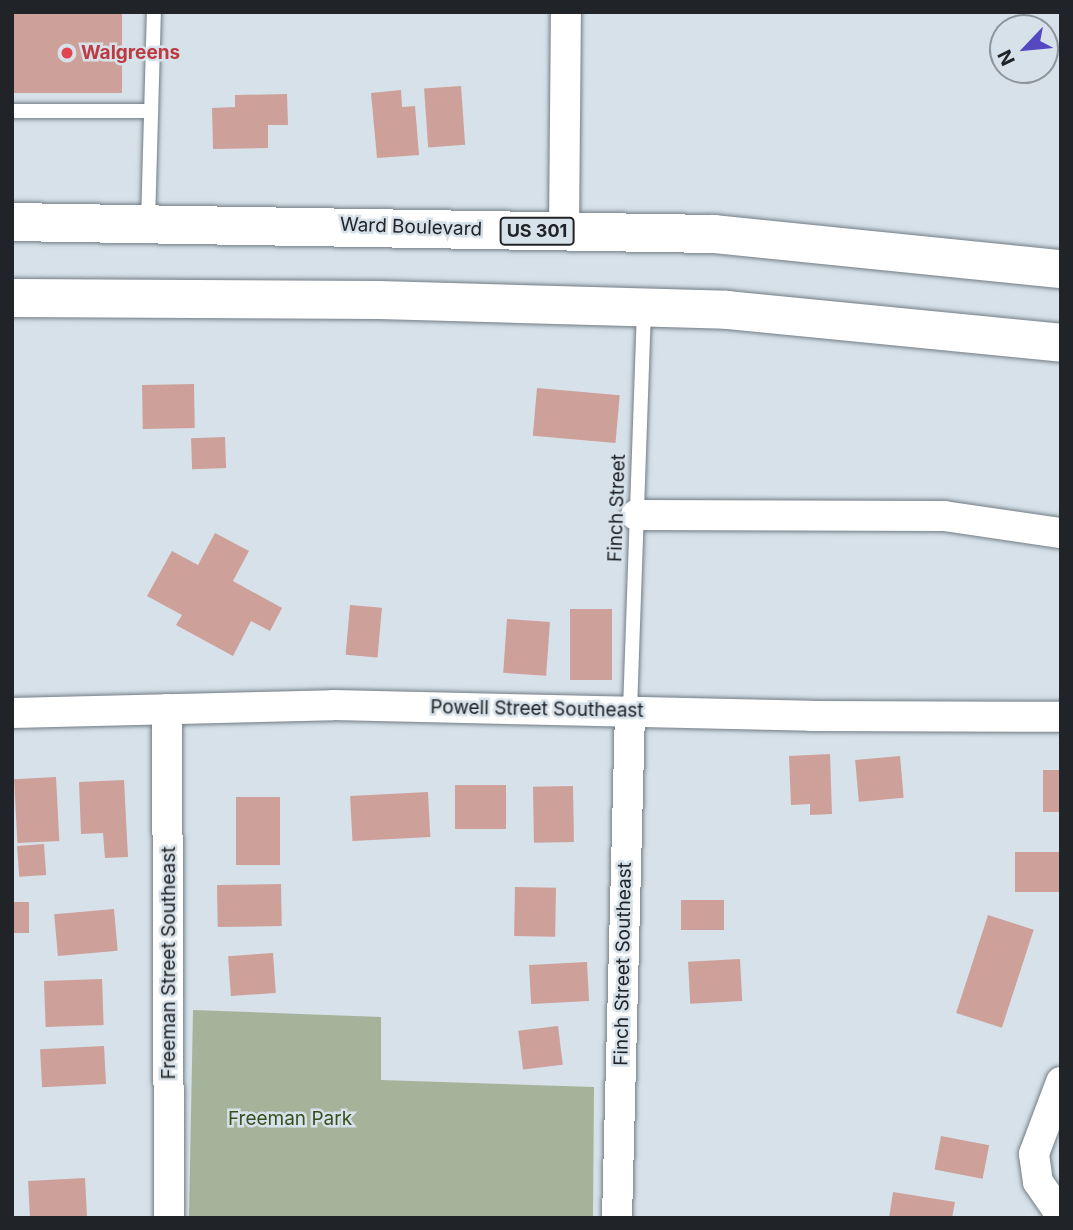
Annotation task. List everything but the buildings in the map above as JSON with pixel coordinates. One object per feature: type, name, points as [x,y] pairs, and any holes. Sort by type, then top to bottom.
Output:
[{"type":"highway","name":"Ward Boulevard","points":[[12,222],[714,234],[1061,269]]},
{"type":"highway","points":[[12,298],[379,300],[644,308],[899,325],[1061,343]]},
{"type":"street","points":[[564,232],[566,12]]},
{"type":"street","points":[[636,515],[944,516],[1061,533]]},
{"type":"street","name":"Powell Street Southeast","points":[[12,713],[333,705],[1061,717]]},
{"type":"street","name":"Freeman Street Southeast","points":[[167,709],[169,1218]]},
{"type":"street","name":"Finch Street Southeast","points":[[617,1218],[630,710]]},
{"type":"street","points":[[1061,1082],[1034,1154],[1038,1182],[1061,1214]]},
{"type":"lane","points":[[148,223],[154,12]]},
{"type":"lane","points":[[12,111],[151,111]]},
{"type":"lane","name":"Finch Street","points":[[630,710],[644,308]]},
{"type":"green space","name":"Freeman Park","points":[[193,1010],[381,1017],[381,1080],[594,1087],[593,1218],[189,1218]]},
{"type":"place","name":"Walgreens","points":[[67,53]]}]
